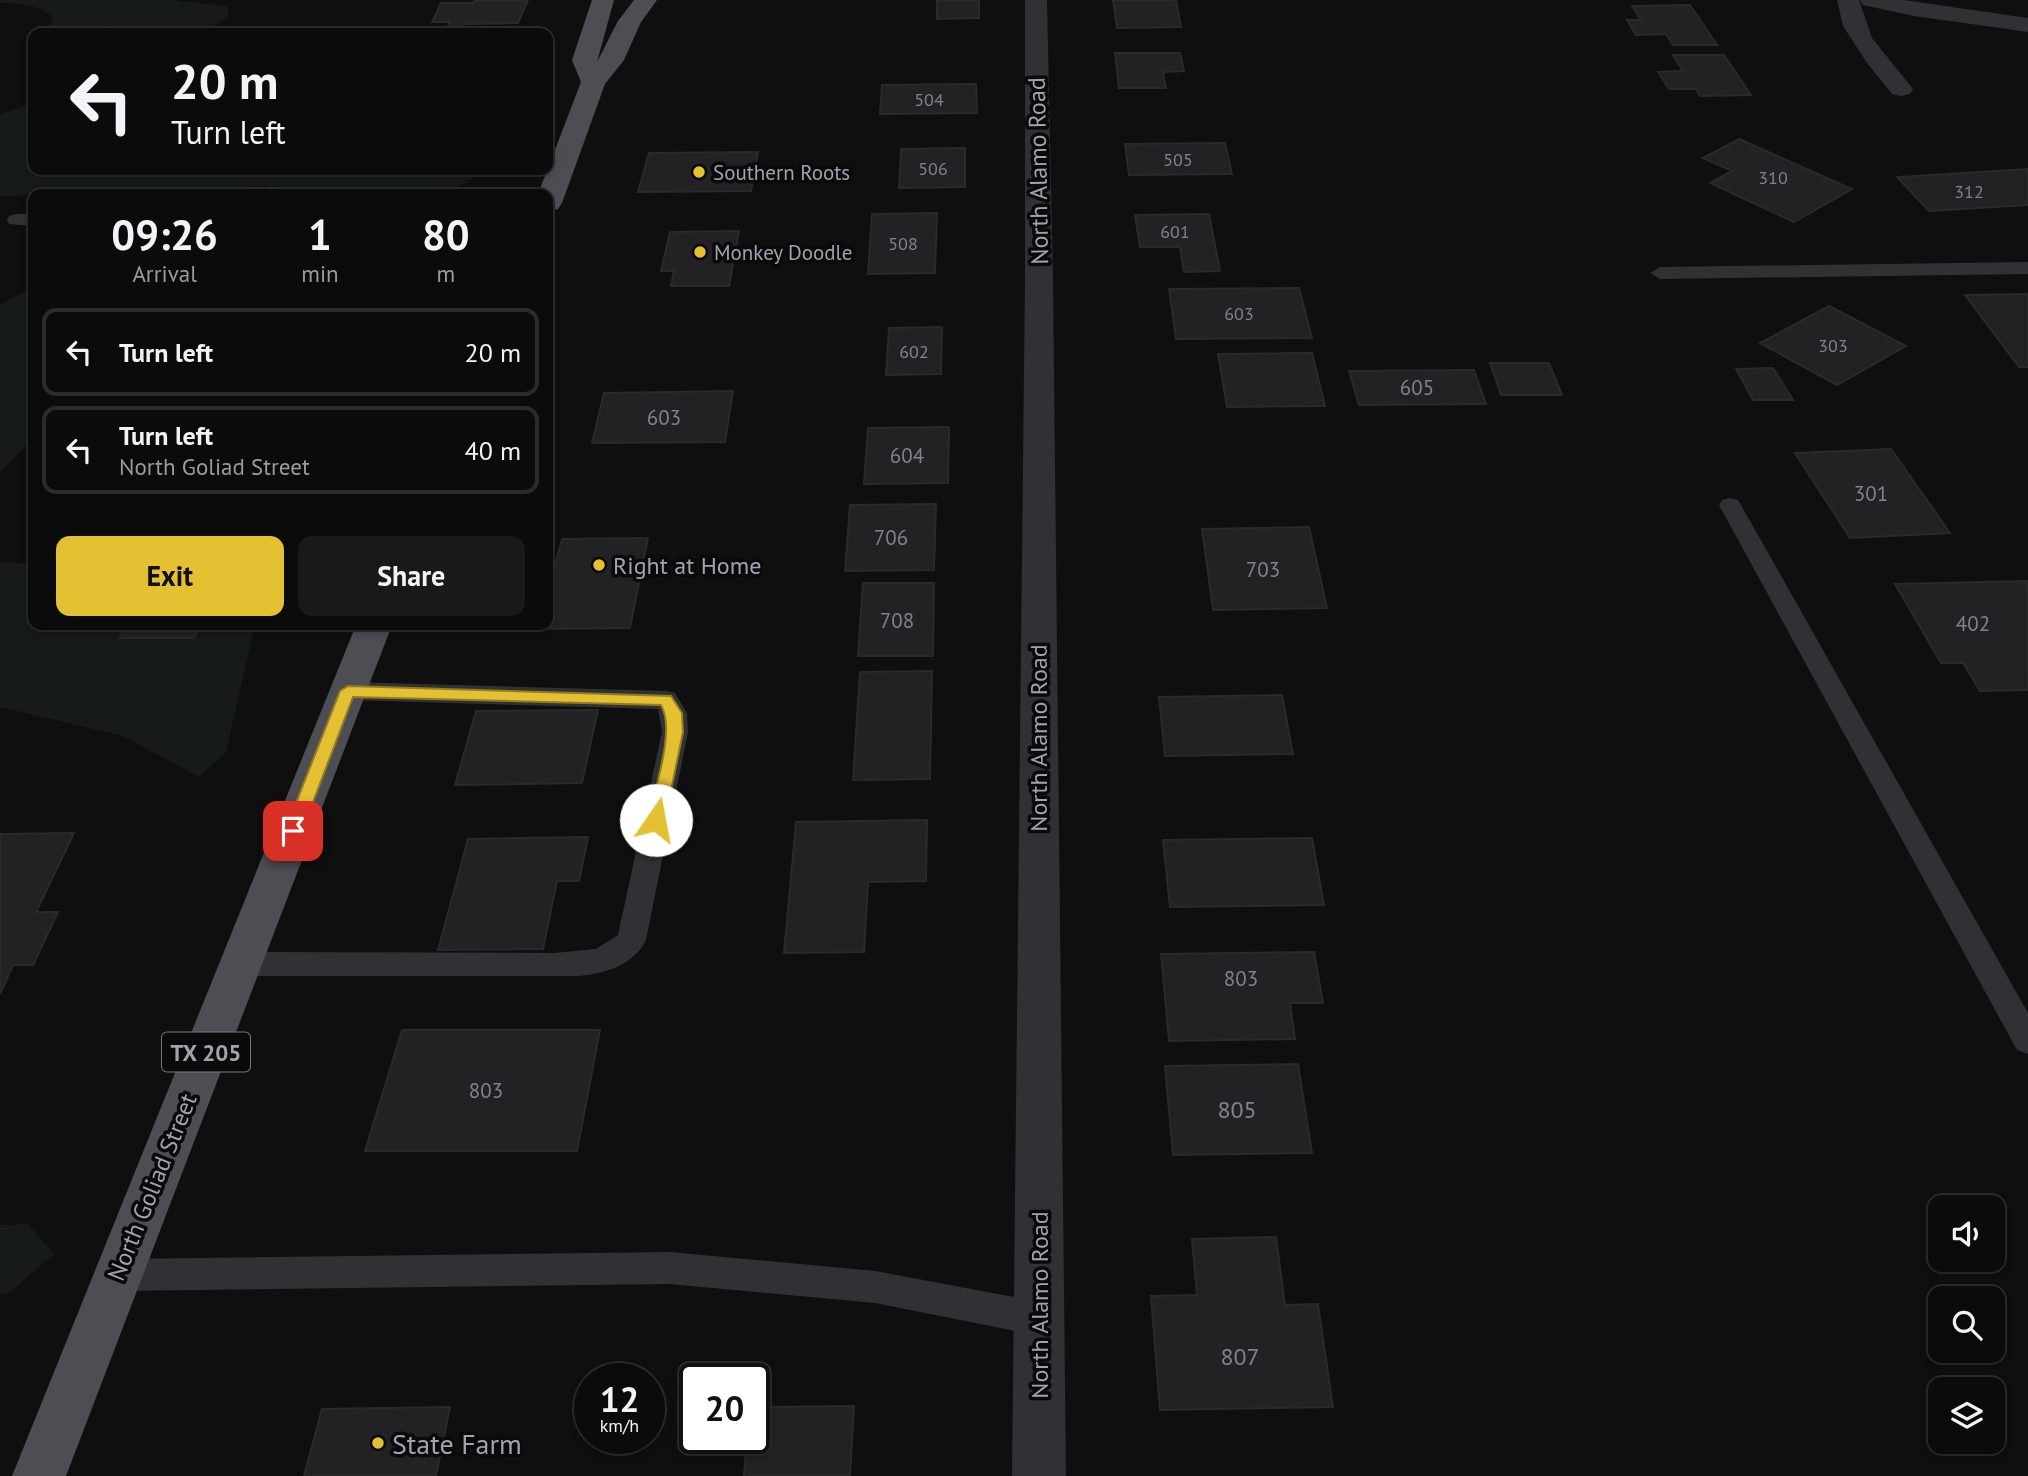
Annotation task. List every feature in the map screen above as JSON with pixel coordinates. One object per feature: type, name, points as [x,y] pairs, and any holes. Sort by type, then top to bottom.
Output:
[{"type":"main road","points":[[593,82],[584,60],[603,0]]},
{"type":"main road","points":[[553,190],[593,82],[612,60],[630,21],[646,0]]},
{"type":"main road","name":"North Goliad Street","points":[[38,1476],[372,630]]},
{"type":"street","name":"North Alamo Road","points":[[1036,0],[1039,280],[1039,1476]]},
{"type":"street","points":[[1848,0],[1852,24],[1858,36],[1901,89]]},
{"type":"street","points":[[1871,0],[1914,9],[2028,25]]},
{"type":"lane","points":[[1660,273],[2028,268]]},
{"type":"lane","points":[[1730,505],[2028,1041]]},
{"type":"lane","points":[[240,964],[580,963],[617,955],[631,940],[675,732],[674,713],[666,700],[348,691]]},
{"type":"lane","points":[[118,1275],[670,1268],[875,1287],[1040,1319]]},
{"type":"shaded area","points":[[0,0],[174,0],[227,6],[229,15],[213,28],[120,28],[106,25],[100,28],[47,28],[54,19],[49,14],[29,6],[0,3]]},
{"type":"shaded area","points":[[28,105],[28,175],[478,175],[461,186],[450,189],[293,189],[265,186],[224,189],[28,189],[28,195],[0,196],[0,114]]},
{"type":"shaded area","points":[[28,289],[28,443],[0,473],[0,305]]},
{"type":"shaded area","points":[[0,562],[28,564],[28,630],[254,630],[226,752],[199,777],[123,736],[0,707]]},
{"type":"shaded area","points":[[28,1224],[54,1254],[9,1293],[0,1293],[0,1225]]},
{"type":"building","points":[[475,0],[528,0],[518,23],[464,24],[462,28],[447,28],[450,22],[432,22],[441,3],[473,3]]},
{"type":"building","points":[[937,0],[979,0],[979,18],[937,19]]},
{"type":"building","points":[[1113,0],[1176,0],[1181,27],[1117,28]]},
{"type":"building","points":[[1690,5],[1717,45],[1673,45],[1666,34],[1636,35],[1627,20],[1641,20],[1632,6]]},
{"type":"building","points":[[1115,53],[1180,53],[1184,71],[1163,72],[1166,88],[1119,88]]},
{"type":"building","points":[[1673,55],[1724,55],[1751,95],[1700,96],[1696,89],[1669,89],[1658,72],[1683,71]]},
{"type":"building","points":[[976,84],[977,113],[880,114],[882,85]]},
{"type":"building","points":[[1739,139],[1852,189],[1794,222],[1710,183],[1732,171],[1703,158]]},
{"type":"building","points":[[1225,143],[1232,174],[1129,175],[1125,144]]},
{"type":"building","points":[[965,148],[965,187],[899,188],[901,149]]},
{"type":"building","name":"Southern Roots","points":[[758,152],[751,191],[638,192],[649,153]]},
{"type":"building","points":[[2028,169],[2028,205],[1929,211],[1897,177]]},
{"type":"building","points":[[937,213],[935,273],[868,274],[872,214]]},
{"type":"building","points":[[1209,214],[1220,271],[1184,272],[1180,247],[1140,247],[1135,215]]},
{"type":"building","name":"Monkey Doodle","points":[[739,231],[729,286],[671,286],[674,271],[661,271],[670,232]]},
{"type":"building","points":[[1299,288],[1312,338],[1176,339],[1169,289]]},
{"type":"building","points":[[2028,294],[2028,367],[2019,367],[1965,295]]},
{"type":"building","points":[[1829,306],[1906,346],[1837,385],[1760,343]]},
{"type":"building","points":[[942,327],[941,374],[886,375],[889,328]]},
{"type":"building","points":[[1312,353],[1325,406],[1227,407],[1218,354]]},
{"type":"building","points":[[1490,363],[1549,363],[1562,395],[1501,395]]},
{"type":"building","points":[[1773,368],[1793,400],[1753,400],[1736,369]]},
{"type":"building","points":[[1474,370],[1486,404],[1359,405],[1349,371]]},
{"type":"building","points":[[733,391],[725,442],[592,443],[604,393]]},
{"type":"building","points":[[949,427],[948,483],[864,484],[868,428]]},
{"type":"building","points":[[1891,449],[1950,533],[1850,538],[1795,453]]},
{"type":"building","points":[[936,504],[934,570],[845,571],[850,505]]},
{"type":"building","points":[[1309,527],[1327,608],[1213,610],[1202,529]]},
{"type":"building","name":"Right at Home","points":[[648,538],[630,628],[553,629],[553,573],[562,539]]},
{"type":"building","points":[[2027,581],[2028,690],[1980,691],[1963,663],[1941,663],[1895,584]]},
{"type":"building","points":[[863,583],[934,583],[933,656],[858,656]]},
{"type":"building","points":[[124,630],[198,630],[194,638],[120,638]]},
{"type":"building","points":[[932,671],[930,779],[853,780],[860,672]]},
{"type":"building","points":[[1282,695],[1293,754],[1165,756],[1159,697]]},
{"type":"building","points":[[598,710],[582,783],[455,785],[476,711]]},
{"type":"building","points":[[927,820],[926,881],[868,882],[864,952],[784,953],[796,822]]},
{"type":"building","points":[[74,833],[36,912],[58,912],[33,965],[13,965],[0,994],[0,834]]},
{"type":"building","points":[[588,837],[579,881],[557,881],[543,949],[438,950],[468,839]]},
{"type":"building","points":[[1312,838],[1324,905],[1170,907],[1163,840]]},
{"type":"building","points":[[1314,952],[1323,1003],[1290,1003],[1295,1039],[1169,1041],[1161,954]]},
{"type":"building","points":[[402,1030],[600,1030],[577,1151],[365,1151]]},
{"type":"building","points":[[1298,1064],[1312,1153],[1173,1155],[1165,1066]]},
{"type":"building","points":[[1276,1237],[1285,1305],[1318,1304],[1333,1407],[1160,1410],[1151,1296],[1197,1295],[1192,1239]]},
{"type":"building","points":[[854,1406],[850,1476],[744,1476],[746,1454],[770,1454],[770,1407]]},
{"type":"building","name":"State Farm","points":[[450,1407],[436,1476],[304,1476],[322,1409]]},
{"type":"place","name":"Southern Roots","points":[[699,172]]},
{"type":"place","name":"Monkey Doodle","points":[[700,252]]},
{"type":"place","name":"Right at Home","points":[[599,565]]},
{"type":"place","name":"State Farm","points":[[378,1443]]},
{"type":"route","points":[[293,831],[348,691],[666,700],[674,713],[675,732],[656,820]]}]
